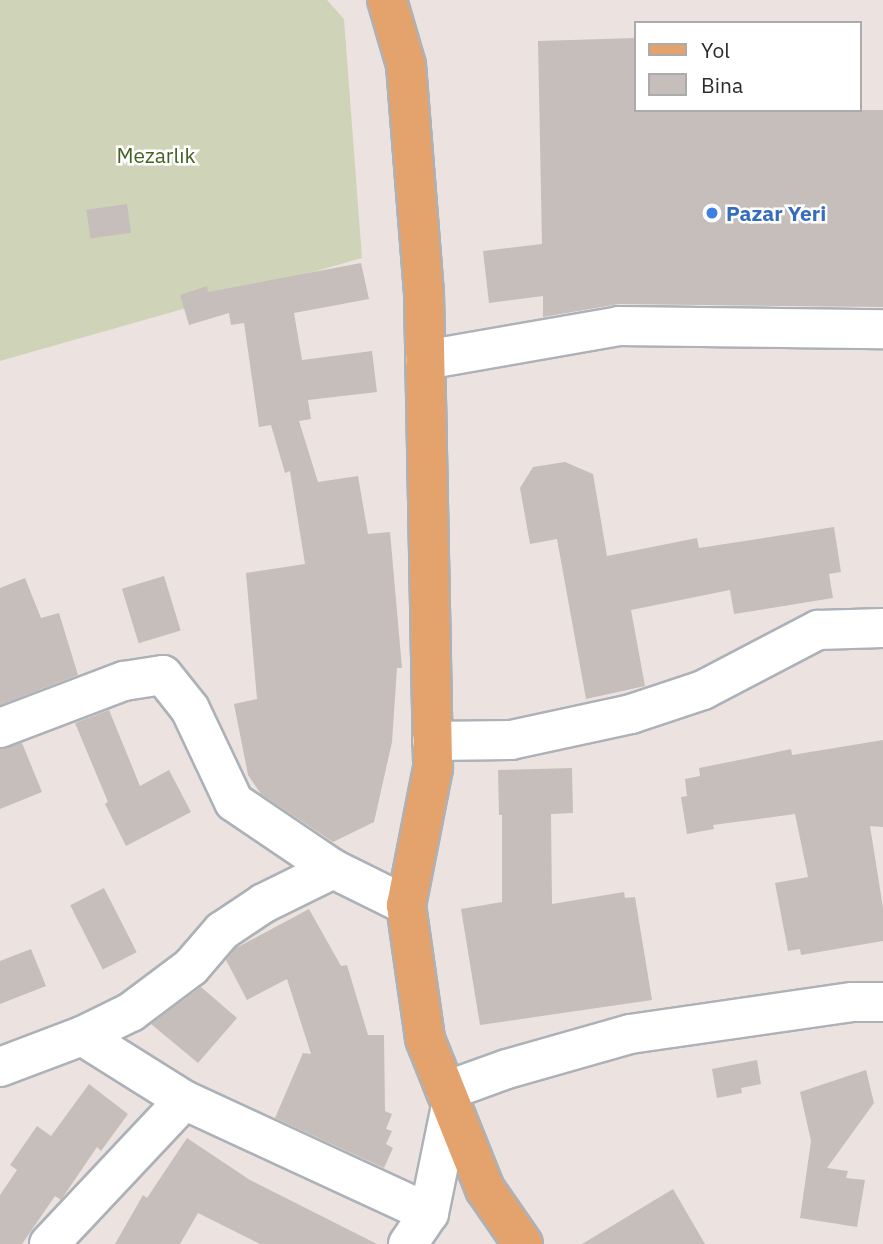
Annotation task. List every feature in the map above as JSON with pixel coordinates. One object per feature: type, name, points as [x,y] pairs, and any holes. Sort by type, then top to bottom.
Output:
[{"type":"main road","points":[[387,0],[406,65],[424,293],[433,768],[406,905],[425,1039],[485,1189],[523,1244]]},
{"type":"street","points":[[425,360],[619,326],[883,328]]},
{"type":"street","points":[[432,741],[512,740],[631,714],[703,690],[818,629],[883,628]]},
{"type":"street","points":[[0,728],[124,681],[163,675],[190,709],[234,802],[333,869],[406,905]]},
{"type":"street","points":[[0,1067],[82,1035],[131,1012],[191,967],[222,931],[264,903],[333,869]]},
{"type":"street","points":[[82,1035],[184,1100],[419,1229],[449,1099],[508,1069],[630,1034],[853,1002],[883,1002]]},
{"type":"street","points":[[49,1244],[184,1100]]},
{"type":"green space","name":"Mezarlık","points":[[0,0],[327,0],[344,19],[362,258],[0,361]]},
{"type":"building","name":"Pazar Yeri","points":[[634,38],[634,112],[883,110],[883,307],[619,304],[543,317],[543,296],[489,303],[483,251],[542,244],[538,41]]},
{"type":"building","points":[[127,204],[131,233],[90,238],[86,210]]},
{"type":"building","points":[[361,263],[369,299],[294,313],[302,360],[372,351],[377,392],[308,400],[311,419],[299,421],[318,482],[358,476],[368,534],[390,532],[402,668],[397,668],[392,742],[374,822],[333,842],[261,794],[248,775],[234,704],[257,699],[246,573],[305,564],[290,471],[285,473],[271,425],[259,427],[244,323],[231,325],[229,313],[189,325],[180,295],[207,286],[208,292]]},
{"type":"building","points":[[565,462],[593,474],[607,556],[697,538],[699,548],[834,527],[841,572],[829,574],[833,598],[734,614],[730,590],[631,610],[645,686],[586,699],[557,539],[530,544],[520,488],[533,467]]},
{"type":"building","points":[[164,576],[181,631],[139,643],[122,589]]},
{"type":"building","points":[[25,578],[41,618],[59,613],[78,675],[0,705],[0,588]]},
{"type":"building","points":[[109,710],[140,786],[169,770],[191,812],[126,846],[105,804],[108,802],[75,723]]},
{"type":"building","points":[[883,740],[883,827],[870,826],[883,908],[883,941],[801,955],[800,949],[788,951],[775,883],[808,877],[795,814],[713,825],[714,829],[687,834],[681,797],[687,796],[685,779],[700,776],[699,768],[791,749],[792,755]]},
{"type":"building","points":[[22,743],[42,792],[0,809],[0,749]]},
{"type":"building","points":[[572,768],[573,813],[551,814],[552,904],[624,892],[625,898],[635,897],[652,1000],[480,1025],[461,909],[502,902],[502,815],[499,815],[498,770]]},
{"type":"building","points":[[104,888],[137,952],[103,969],[70,905]]},
{"type":"building","points":[[309,909],[341,966],[347,965],[368,1035],[384,1035],[385,1111],[392,1114],[386,1129],[392,1131],[386,1144],[393,1148],[384,1168],[275,1118],[303,1053],[311,1054],[287,979],[247,1000],[226,960],[236,948]]},
{"type":"building","points":[[31,949],[46,986],[0,1004],[0,961]]},
{"type":"building","points":[[201,987],[237,1018],[198,1063],[151,1024]]},
{"type":"building","points":[[757,1060],[761,1084],[741,1088],[742,1093],[717,1098],[712,1069]]},
{"type":"building","points":[[866,1070],[874,1103],[827,1168],[848,1171],[846,1178],[865,1180],[857,1227],[800,1218],[811,1141],[800,1092]]},
{"type":"building","points":[[89,1084],[128,1114],[101,1151],[97,1147],[61,1200],[55,1196],[22,1244],[0,1244],[0,1195],[17,1170],[10,1165],[37,1126],[51,1136]]},
{"type":"building","points":[[187,1138],[250,1180],[377,1244],[260,1244],[198,1213],[180,1244],[115,1244],[143,1195],[147,1198]]},
{"type":"building","points":[[673,1189],[705,1244],[582,1244]]},
{"type":"place","name":"Pazar Yeri","points":[[712,213]]}]
